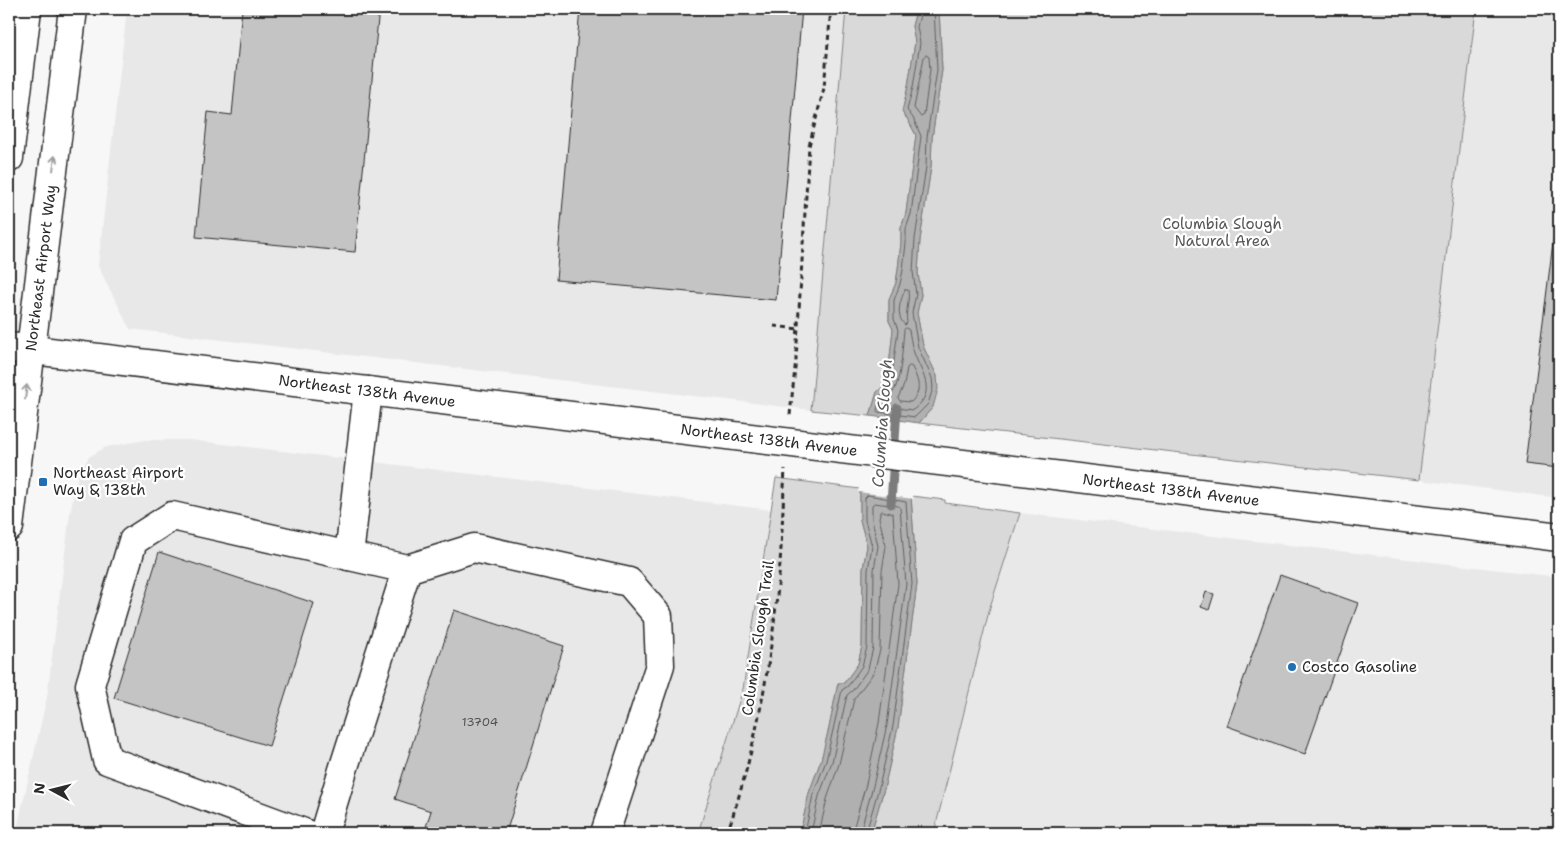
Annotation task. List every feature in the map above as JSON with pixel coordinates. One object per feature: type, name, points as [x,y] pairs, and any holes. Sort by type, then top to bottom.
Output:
[{"type":"street","points":[[9,158],[27,9]]},
{"type":"street","name":"Northeast Airport Way","points":[[9,527],[20,348],[73,9]]},
{"type":"street","name":"Northeast 138th Avenue","points":[[20,348],[1559,537]]},
{"type":"street","points":[[349,556],[368,391]]},
{"type":"street","points":[[304,833],[107,760],[90,685],[133,540],[172,516],[407,569],[474,548],[629,582],[658,616],[660,665],[605,833]]},
{"type":"street","points":[[324,833],[407,569]]},
{"type":"path","name":"Columbia Slough Trail","points":[[727,833],[751,757],[771,645],[779,574],[787,441],[798,328],[809,146],[824,88],[831,9]]},
{"type":"path","points":[[774,326],[798,328]]},
{"type":"shaded area","points":[[127,9],[846,9],[811,410],[130,329],[98,266]]},
{"type":"shaded area","points":[[1476,9],[1559,9],[1559,498],[1419,480]]},
{"type":"shaded area","points":[[145,440],[190,440],[772,510],[743,689],[698,833],[16,833],[47,697],[70,513],[78,475],[89,457],[106,447]]},
{"type":"shaded area","points":[[1020,513],[1559,577],[1559,833],[934,833],[990,607]]},
{"type":"green space","points":[[846,9],[914,9],[915,15],[912,26],[915,42],[902,112],[916,135],[906,213],[901,228],[896,283],[889,299],[889,321],[893,329],[889,367],[884,386],[877,392],[870,416],[811,410]]},
{"type":"green space","name":"Columbia Slough Natural Area","points":[[939,9],[1476,9],[1419,480],[919,423],[933,407],[937,376],[923,346],[917,313],[921,295],[918,273],[920,240],[931,167],[932,138],[942,70]]},
{"type":"green space","points":[[776,478],[860,489],[860,520],[867,546],[863,569],[862,646],[858,664],[844,683],[838,683],[821,760],[809,793],[800,833],[698,833],[743,689]]},
{"type":"green space","points":[[911,496],[945,500],[945,503],[1020,513],[990,607],[934,833],[871,833],[884,789],[898,727],[917,584]]},
{"type":"water","points":[[914,9],[939,9],[942,70],[932,138],[931,167],[920,240],[918,273],[921,295],[917,313],[923,346],[937,376],[938,389],[933,407],[919,423],[870,416],[877,392],[884,386],[889,367],[893,329],[889,321],[889,299],[896,283],[901,228],[906,213],[916,135],[902,112],[915,42],[912,26],[915,15]]},
{"type":"water","points":[[860,489],[911,496],[917,584],[898,727],[884,789],[871,833],[800,833],[809,793],[821,760],[838,683],[844,683],[858,664],[862,646],[863,569],[867,546],[860,520]]},
{"type":"pier","points":[[859,487],[912,494],[914,499],[858,492]]},
{"type":"building","points":[[242,9],[379,9],[355,252],[196,237],[208,112],[232,115]]},
{"type":"building","points":[[580,9],[802,9],[776,300],[556,280]]},
{"type":"building","points":[[1559,195],[1559,468],[1525,464]]},
{"type":"building","points":[[159,552],[314,603],[269,746],[114,698]]},
{"type":"building","name":"Costco Gasoline","points":[[1280,575],[1358,603],[1305,754],[1227,726]]},
{"type":"building","points":[[1206,592],[1214,594],[1209,610],[1201,607]]},
{"type":"building","points":[[454,610],[564,646],[506,833],[424,833],[431,811],[395,799]]},
{"type":"waterway","name":"Columbia Slough","points":[[891,504],[897,408]]},
{"type":"place","name":"Northeast Airport Way & 138th","points":[[43,482]]},
{"type":"place","name":"Costco Gasoline","points":[[1292,667]]}]
